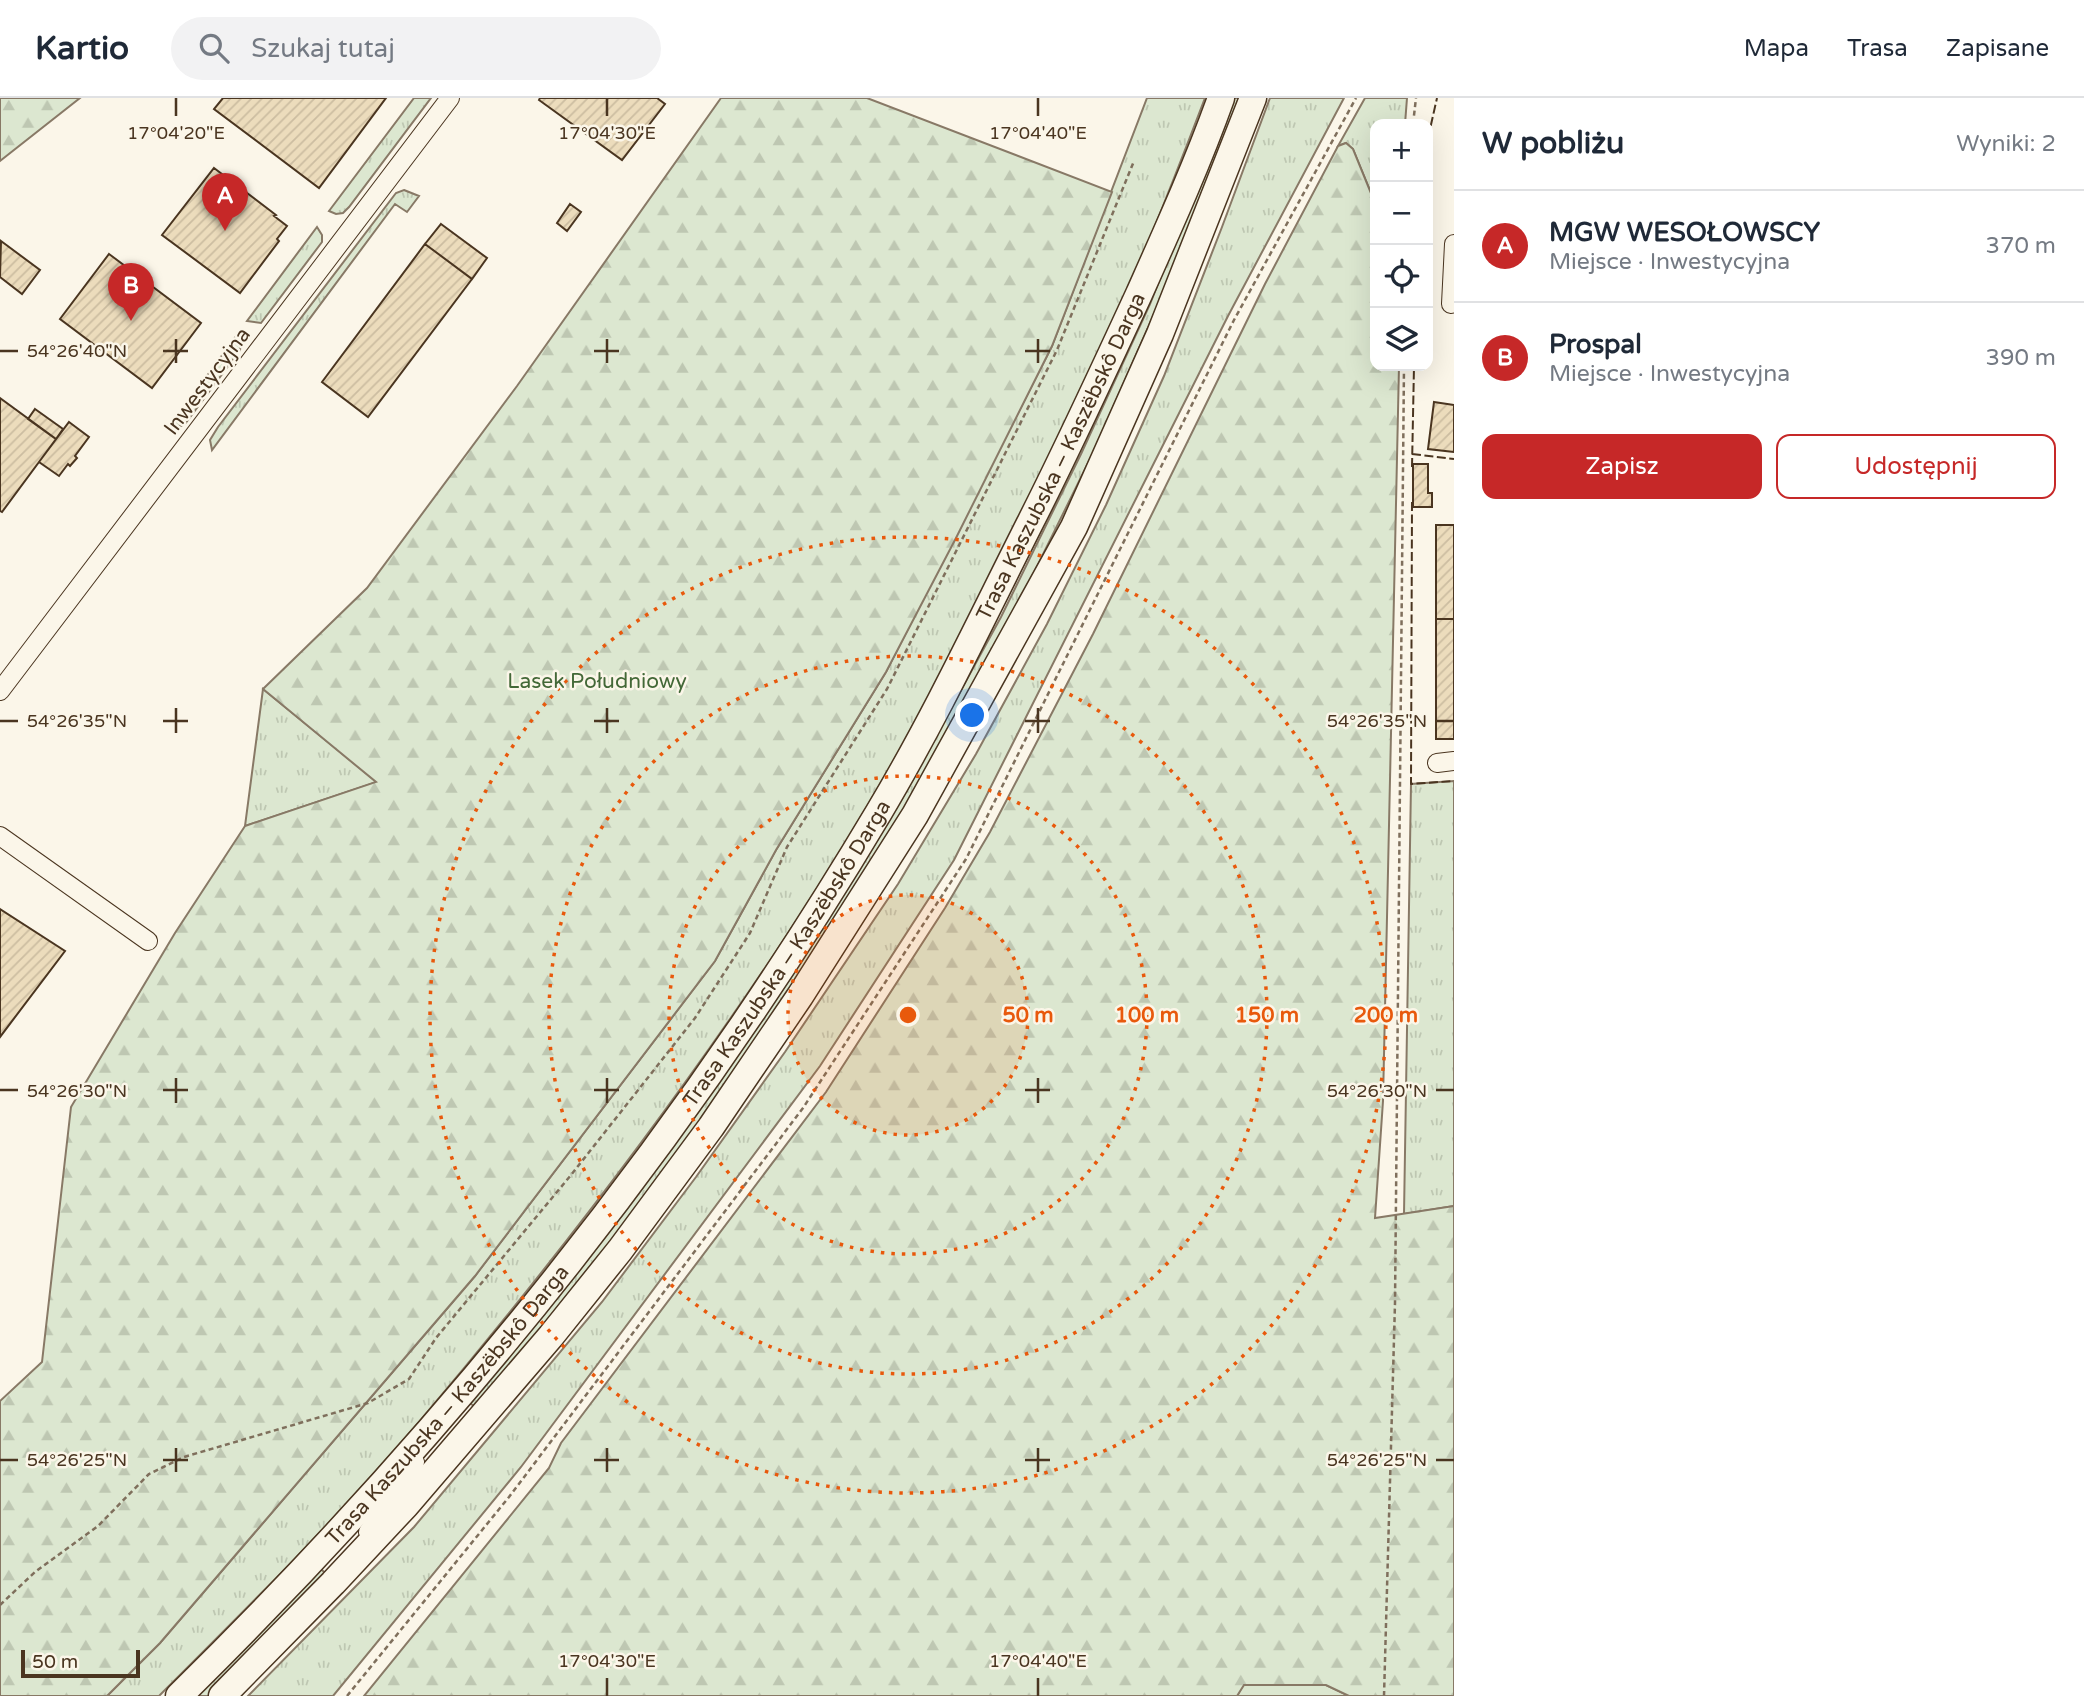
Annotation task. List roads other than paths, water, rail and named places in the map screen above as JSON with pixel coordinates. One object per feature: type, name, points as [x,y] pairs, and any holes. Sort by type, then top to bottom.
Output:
[{"type":"highway","name":"Trasa Kaszubska – Kaszëbskô Darga","points":[[180,1696],[383,1484],[521,1324],[689,1104],[769,987],[880,809],[952,679],[1079,426],[1193,175],[1222,98]]},
{"type":"highway","name":"Trasa Kaszubska – Kaszëbskô Darga","points":[[222,1696],[406,1506],[479,1422],[620,1250],[711,1127],[800,996],[915,815],[1074,527],[1160,334],[1253,98]]},
{"type":"street","name":"Inwestycyjna","points":[[0,691],[450,98]]},
{"type":"street","points":[[1451,304],[1454,244]]},
{"type":"street","points":[[0,836],[148,942]]},
{"type":"street","points":[[333,1583],[455,1401]]},
{"type":"street","points":[[312,1561],[479,1422]]},
{"type":"place","name":"MGW WESOŁOWSCY","points":[[225,231]]},
{"type":"place","name":"Prospal","points":[[131,321]]},
{"type":"park label","name":"Lasek Południowy","points":[[597,681]]}]
